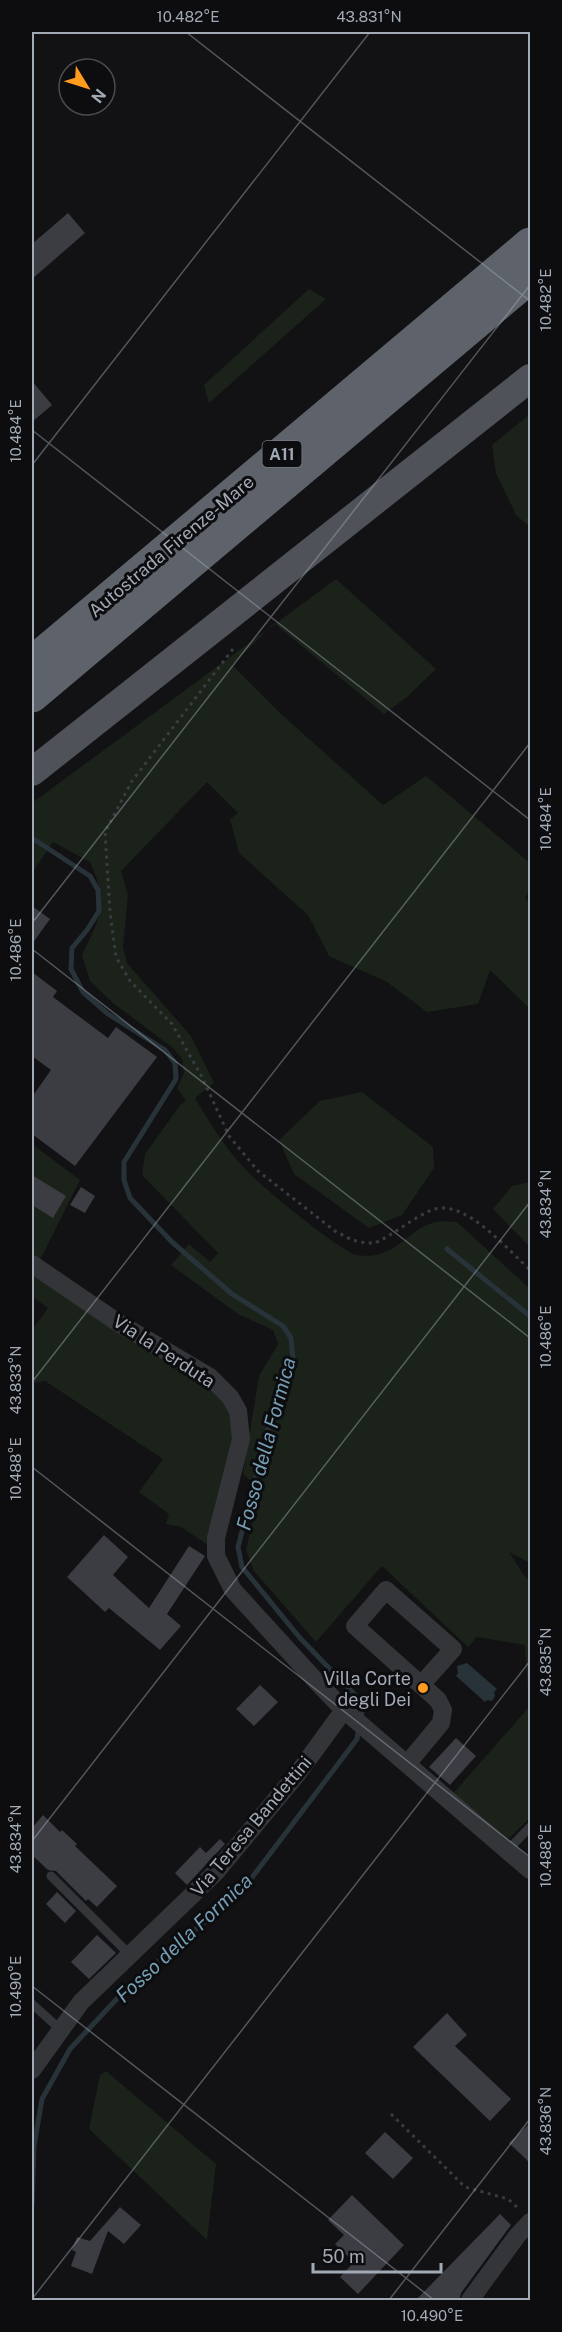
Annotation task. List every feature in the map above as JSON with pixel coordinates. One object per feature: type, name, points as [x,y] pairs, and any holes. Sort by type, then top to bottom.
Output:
[{"type":"highway","name":"Autostrada Firenze-Mare","points":[[32,663],[531,244]]},
{"type":"highway","name":"Autostrada Firenze-Mare","points":[[32,696],[531,277]]},
{"type":"main road","points":[[32,772],[531,378]]},
{"type":"street","name":"Via la Perduta","points":[[32,1264],[117,1322],[210,1377],[230,1397],[238,1411],[241,1439],[216,1538],[216,1556],[233,1590],[344,1710],[531,1870]]},
{"type":"street","points":[[407,1764],[441,1723],[443,1710],[438,1700],[421,1685],[355,1626],[386,1590],[453,1649],[421,1685]]},
{"type":"street","name":"Via Teresa Bandettini","points":[[32,2070],[81,2002],[216,1872],[298,1773],[344,1710]]},
{"type":"street","points":[[470,2301],[517,2236],[527,2217]]},
{"type":"lane","points":[[508,1850],[531,1827]]},
{"type":"lane","points":[[51,1876],[130,1955]]},
{"type":"lane","points":[[32,2004],[60,2029]]},
{"type":"path","points":[[233,649],[132,781],[105,832],[110,912],[116,957],[129,981],[172,1024],[202,1077],[229,1136],[258,1171],[335,1231],[352,1240],[375,1243],[434,1209],[460,1212],[475,1219],[531,1270]]},
{"type":"path","points":[[391,2114],[465,2187],[508,2199],[527,2217]]},
{"type":"shaded area","points":[[309,289],[326,299],[209,403],[204,385]]},
{"type":"shaded area","points":[[530,414],[530,527],[516,515],[496,473],[492,445]]},
{"type":"shaded area","points":[[336,579],[436,669],[407,697],[384,714],[275,624]]},
{"type":"shaded area","points":[[268,629],[232,665],[280,713],[383,805],[426,776],[530,863],[530,889],[525,898],[530,903],[530,1009],[490,970],[478,1004],[427,1012],[387,982],[329,956],[308,915],[239,853],[230,819],[238,813],[207,782],[121,871],[128,895],[123,947],[127,963],[191,1036],[214,1083],[195,1098],[240,1164],[318,1231],[357,1255],[374,1255],[388,1251],[431,1223],[457,1222],[530,1289],[530,1559],[528,1562],[509,1552],[530,1581],[530,1818],[496,1851],[443,1805],[529,1707],[525,1645],[477,1637],[468,1647],[382,1566],[316,1642],[254,1571],[246,1550],[260,1489],[243,1474],[259,1376],[278,1344],[273,1330],[238,1314],[171,1265],[189,1244],[210,1262],[218,1253],[142,1175],[145,1154],[181,1104],[186,1101],[177,1088],[184,1073],[182,1059],[173,1048],[113,1003],[90,981],[82,955],[98,920],[101,900],[96,876],[90,862],[53,842],[32,873],[32,803]]},
{"type":"shaded area","points":[[362,1092],[433,1147],[434,1168],[402,1215],[369,1228],[294,1174],[279,1140],[320,1101]]},
{"type":"shaded area","points":[[32,1144],[80,1180],[39,1262],[32,1257]]},
{"type":"shaded area","points":[[530,1182],[530,1247],[493,1209],[512,1186]]},
{"type":"shaded area","points":[[32,1271],[214,1390],[234,1419],[232,1452],[208,1545],[181,1527],[166,1524],[169,1514],[139,1492],[163,1459],[45,1381],[32,1383],[32,1330],[48,1308],[32,1296]]},
{"type":"shaded area","points":[[467,1663],[497,1689],[492,1701],[485,1702],[456,1676],[457,1666]]},
{"type":"shaded area","points":[[106,2071],[216,2164],[207,2240],[89,2129],[100,2075]]},
{"type":"building","points":[[68,213],[85,233],[32,279],[32,244]]},
{"type":"building","points":[[32,381],[52,405],[32,422]]},
{"type":"building","points":[[32,906],[50,919],[32,944]]},
{"type":"building","points":[[32,972],[57,991],[53,997],[108,1038],[116,1027],[157,1057],[75,1166],[32,1134],[32,1097],[51,1070],[32,1056]]},
{"type":"building","points":[[32,1175],[66,1196],[53,1218],[32,1205]]},
{"type":"building","points":[[81,1187],[95,1196],[85,1213],[70,1205]]},
{"type":"building","points":[[104,1535],[128,1557],[113,1575],[149,1608],[189,1546],[205,1556],[167,1614],[181,1626],[160,1650],[109,1608],[105,1612],[67,1577]]},
{"type":"building","points":[[260,1685],[278,1702],[254,1726],[236,1709]]},
{"type":"building","points":[[456,1738],[476,1756],[450,1785],[429,1767]]},
{"type":"building","points":[[43,1815],[60,1832],[62,1830],[77,1844],[75,1846],[117,1886],[97,1907],[88,1899],[86,1901],[56,1871],[48,1870],[32,1855],[32,1828]]},
{"type":"building","points":[[220,1839],[225,1844],[187,1885],[175,1873],[200,1847],[206,1853]]},
{"type":"building","points":[[57,1892],[76,1911],[65,1923],[46,1904]]},
{"type":"building","points":[[97,1935],[116,1953],[89,1979],[71,1962]]},
{"type":"building","points":[[447,2013],[467,2035],[455,2046],[511,2099],[490,2121],[413,2047]]},
{"type":"building","points":[[531,2122],[531,2164],[509,2143]]},
{"type":"building","points":[[385,2132],[413,2158],[393,2179],[365,2153]]},
{"type":"building","points":[[352,2195],[404,2245],[358,2294],[340,2277],[354,2262],[335,2244],[344,2235],[328,2220]]},
{"type":"building","points":[[120,2207],[141,2225],[124,2244],[108,2231],[92,2274],[71,2266],[76,2252],[72,2250],[77,2237],[90,2241]]},
{"type":"building","points":[[500,2214],[511,2225],[461,2293],[459,2301],[415,2301]]},
{"type":"waterway","name":"Fosso della Formica","points":[[32,838],[90,876],[98,890],[99,911],[72,948],[71,969],[83,992],[108,1014],[165,1050],[175,1063],[176,1079],[124,1162],[124,1180],[130,1198],[172,1242],[232,1294],[283,1326],[291,1338],[293,1360],[270,1422],[238,1547],[242,1567],[300,1638],[363,1703],[361,1718]]},
{"type":"waterway","points":[[447,1249],[530,1316]]},
{"type":"waterway","name":"Fosso della Formica","points":[[32,2206],[34,2146],[42,2099],[70,2049],[127,1988],[244,1888],[357,1739],[359,1727]]},
{"type":"place","name":"Villa Corte degli Dei","points":[[423,1688]]}]
